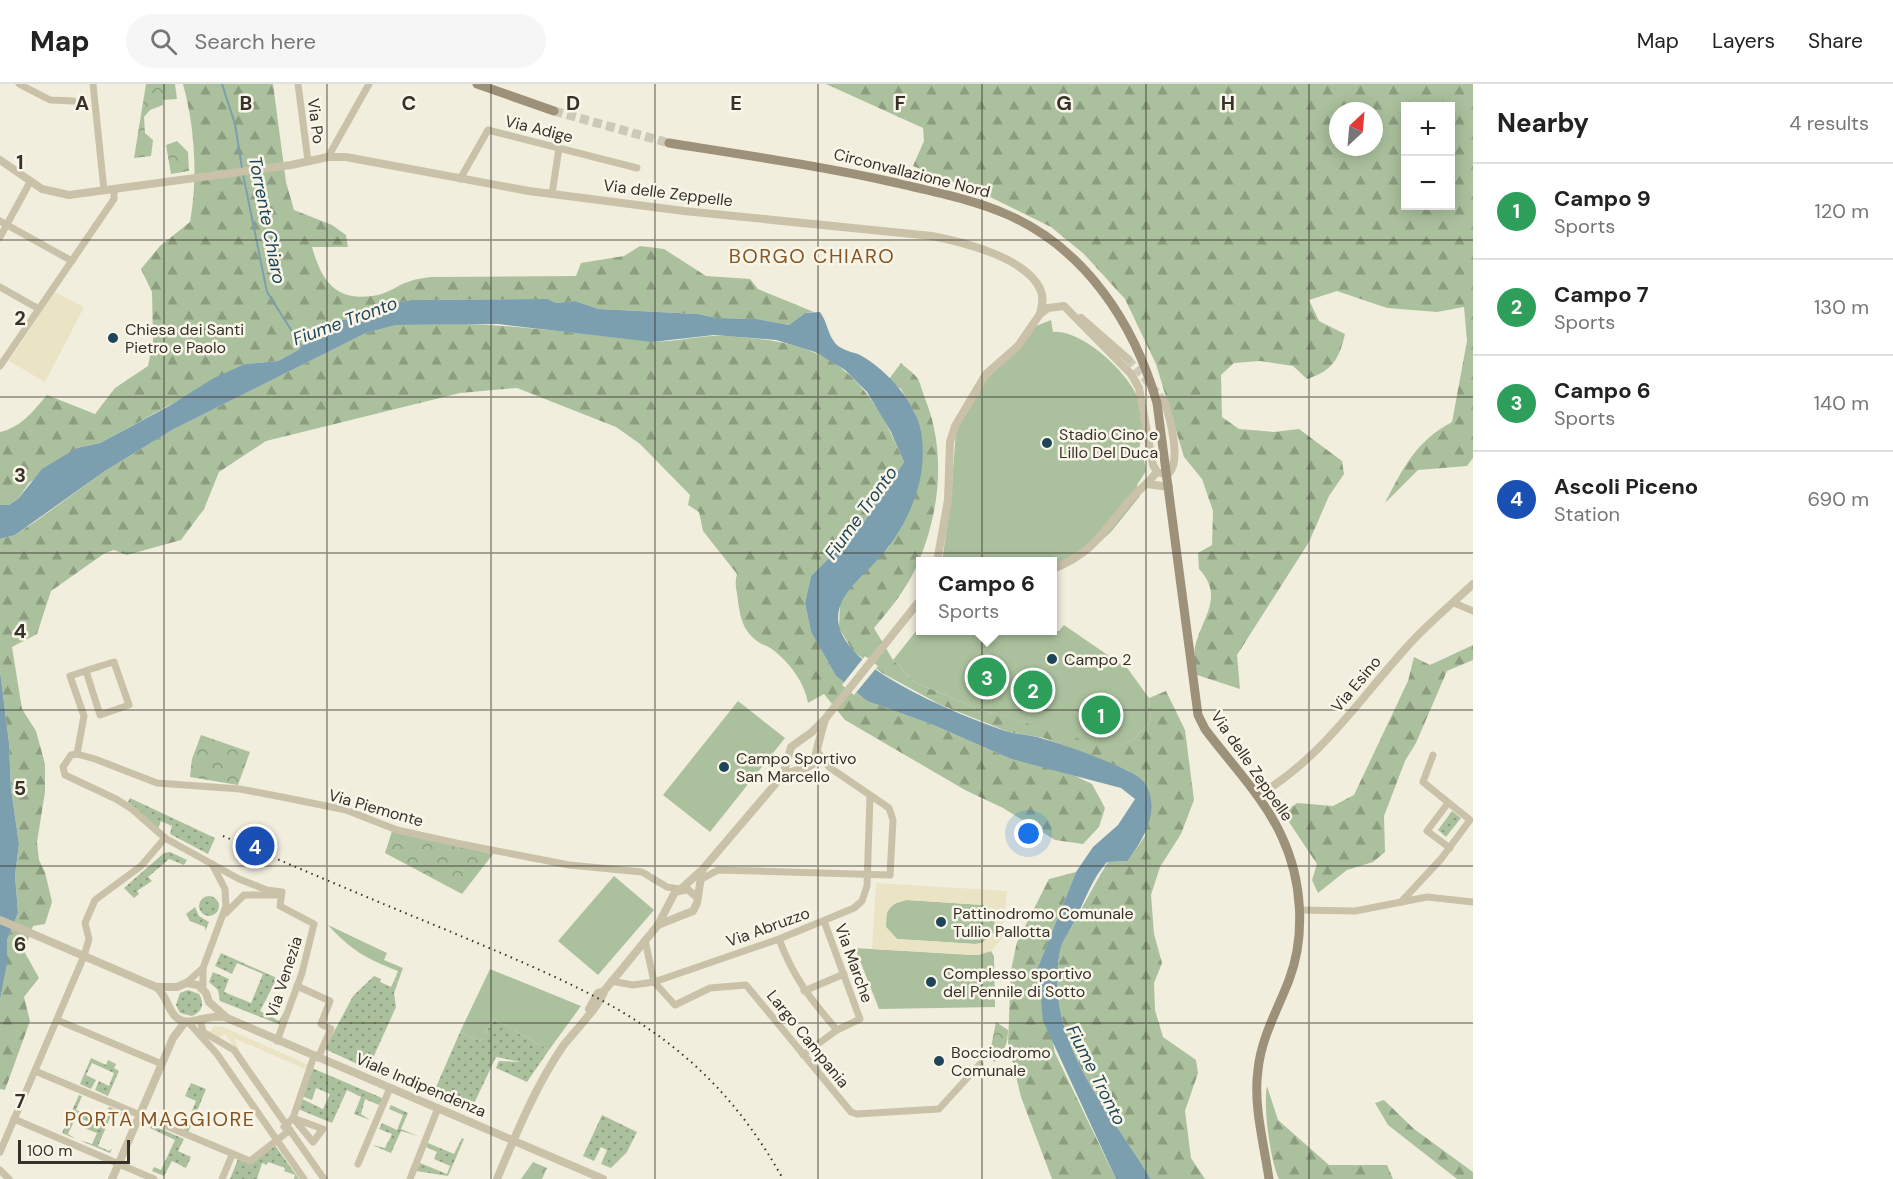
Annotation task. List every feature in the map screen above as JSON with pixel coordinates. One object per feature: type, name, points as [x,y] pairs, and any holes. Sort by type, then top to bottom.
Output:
[{"type":"main road","points":[[477,84],[554,111]]},
{"type":"main road","name":"Circonvallazione Nord","points":[[669,143],[792,161],[975,202],[1005,213],[1040,232],[1094,279],[1127,327],[1148,371],[1157,403],[1168,474]]},
{"type":"main road","name":"Via delle Zeppelle","points":[[1168,474],[1198,715],[1205,729],[1272,818],[1285,843],[1294,873],[1300,910],[1299,934],[1293,967],[1263,1045],[1257,1070],[1257,1095],[1269,1179]]},
{"type":"street","points":[[19,84],[50,99],[73,100]]},
{"type":"street","points":[[1,363],[114,199],[109,189],[93,84]]},
{"type":"street","name":"Via Po","points":[[298,84],[308,161]]},
{"type":"street","points":[[328,157],[369,84]]},
{"type":"street","name":"Via Adige","points":[[460,179],[488,130],[638,168]]},
{"type":"street","points":[[552,194],[559,148]]},
{"type":"street","name":"Via delle Zeppelle","points":[[0,160],[30,182],[48,191],[69,195],[291,165],[328,157],[346,157],[552,194],[952,240],[986,251],[1021,269],[1035,280],[1042,292],[1040,314]]},
{"type":"street","points":[[0,237],[3,223],[30,182]]},
{"type":"street","points":[[3,223],[72,261]]},
{"type":"street","points":[[0,287],[39,309]]},
{"type":"street","points":[[938,557],[948,501],[950,442],[955,426],[986,374],[1018,346],[1040,314],[1055,306],[1064,306],[1072,313],[1131,374],[1139,388],[1153,465],[1157,472],[1168,474]]},
{"type":"street","points":[[1072,313],[1091,324],[1128,359]]},
{"type":"street","name":"Via delle Zeppelle","points":[[1164,401],[1172,437],[1174,462],[1173,470],[1168,474]]},
{"type":"street","points":[[1057,567],[1068,563],[1109,529],[1128,501],[1157,472]]},
{"type":"street","points":[[1147,484],[1169,487]]},
{"type":"street","name":"Via Esino","points":[[1257,796],[1283,782],[1316,754],[1407,647],[1473,584]]},
{"type":"street","points":[[1454,603],[1473,611]]},
{"type":"street","points":[[783,775],[791,747],[825,719],[916,605]]},
{"type":"street","points":[[86,671],[100,715],[129,705],[114,662],[70,676],[84,716],[77,754],[66,761],[65,775],[132,809],[165,838],[211,864],[240,880],[267,890],[282,892],[283,897],[232,899],[225,891],[211,864]]},
{"type":"street","points":[[812,765],[825,719]]},
{"type":"street","points":[[700,880],[718,870],[890,875],[893,820],[889,808],[829,767],[811,742],[800,740]]},
{"type":"street","name":"Via Piemonte","points":[[77,754],[157,783],[240,789],[297,800],[346,810],[397,830],[456,843],[569,866],[642,872],[667,887],[681,889]]},
{"type":"street","points":[[789,755],[792,762],[799,767]]},
{"type":"street","points":[[1401,902],[1450,848],[1470,820],[1423,782],[1433,755]]},
{"type":"street","points":[[497,1179],[548,1071],[598,993],[604,991],[658,925],[671,900],[702,870],[783,775],[799,767],[812,765],[829,767]]},
{"type":"street","points":[[867,874],[870,796]]},
{"type":"street","points":[[1448,803],[1427,831],[1450,848]]},
{"type":"street","points":[[0,1152],[84,956],[89,939],[85,923],[95,900],[141,866],[165,838]]},
{"type":"street","points":[[658,925],[687,914],[696,907],[702,870]]},
{"type":"street","name":"Via Abruzzo","points":[[611,981],[633,985],[654,982],[824,921],[854,908],[862,901],[867,874]]},
{"type":"street","points":[[186,983],[203,989],[203,968],[226,906],[225,891],[231,880],[240,880]]},
{"type":"street","points":[[220,923],[246,888],[240,880]]},
{"type":"street","points":[[667,887],[676,911],[687,914]]},
{"type":"street","points":[[681,889],[693,891],[697,897]]},
{"type":"street","name":"Via Venezia","points":[[277,1041],[297,986],[314,924],[280,906],[283,897]]},
{"type":"street","points":[[1300,910],[1355,911],[1427,897],[1473,902]]},
{"type":"street","points":[[0,920],[156,987],[177,987],[186,983],[203,968]]},
{"type":"street","name":"Via Marche","points":[[803,1055],[837,1030],[860,1019],[824,921]]},
{"type":"street","points":[[779,939],[789,966],[804,991],[837,1030]]},
{"type":"street","points":[[645,940],[654,982]]},
{"type":"street","points":[[804,991],[844,974]]},
{"type":"street","name":"Largo Campania","points":[[654,982],[675,1005],[710,988],[746,985],[851,1112],[860,1114],[939,1109],[980,1064]]},
{"type":"street","points":[[35,1071],[250,1161],[275,1136],[288,1127],[316,1057],[332,1029],[321,1024],[330,1001],[297,986]]},
{"type":"street","points":[[156,987],[169,1002],[174,1015],[176,1035]]},
{"type":"street","points":[[169,1002],[177,987]]},
{"type":"street","name":"Viale Indipendenza","points":[[203,989],[209,1002],[227,1018],[603,1179]]},
{"type":"street","points":[[209,1002],[202,1018],[202,1032],[234,1050],[324,1179]]},
{"type":"street","points":[[174,1015],[187,1022],[217,1054],[304,1179]]},
{"type":"street","name":"Viale Indipendenza","points":[[187,1022],[202,1018],[227,1018]]},
{"type":"street","points":[[57,1020],[162,1064]]},
{"type":"street","points":[[112,1179],[162,1064],[176,1035],[187,1022]]},
{"type":"street","points":[[176,1035],[195,1031]]},
{"type":"street","points":[[217,1054],[226,1045]]},
{"type":"street","points":[[358,1164],[390,1088]]},
{"type":"street","points":[[410,1179],[438,1108]]},
{"type":"street","points":[[14,1119],[154,1179]]},
{"type":"street","points":[[222,1179],[232,1155]]},
{"type":"street","points":[[0,1170],[9,1179]]},
{"type":"green space","points":[[146,84],[175,84],[177,99],[163,100],[163,105],[150,110],[144,117],[145,133],[153,140],[151,156],[134,158]]},
{"type":"green space","points":[[183,84],[273,84],[286,182],[294,210],[332,225],[346,235],[348,247],[312,247],[326,280],[341,293],[364,297],[378,295],[411,281],[431,277],[576,276],[581,263],[624,256],[640,246],[664,249],[706,276],[750,279],[758,289],[814,312],[805,313],[789,325],[757,319],[717,318],[698,314],[599,309],[575,301],[556,303],[548,299],[411,300],[390,304],[362,319],[342,320],[312,336],[298,350],[278,361],[245,364],[100,443],[77,448],[29,483],[18,499],[9,505],[0,505],[0,432],[21,422],[47,395],[95,414],[115,388],[148,366],[153,341],[152,292],[141,269],[160,246],[190,222],[194,188],[194,153],[193,135]]},
{"type":"green space","points":[[826,84],[1473,84],[1473,458],[1467,466],[1418,470],[1385,503],[1412,456],[1429,438],[1452,422],[1467,341],[1464,307],[1437,312],[1387,308],[1337,291],[1309,300],[1319,321],[1345,334],[1337,358],[1323,372],[1307,379],[1293,366],[1260,361],[1234,363],[1221,375],[1222,417],[1239,429],[1274,432],[1299,429],[1342,461],[1344,474],[1329,496],[1309,542],[1237,655],[1240,689],[1197,675],[1195,647],[1211,598],[1207,579],[1199,569],[1198,553],[1212,545],[1213,511],[1202,479],[1184,457],[1156,364],[1125,299],[1084,254],[1051,227],[984,194],[913,166],[924,141],[923,128]]},
{"type":"green space","points":[[177,141],[188,152],[189,171],[171,174],[166,145]]},
{"type":"green space","name":"Stadio Cino e Lillo Del Duca","points":[[1051,320],[1053,332],[1065,333],[1092,346],[1106,357],[1129,382],[1142,412],[1142,435],[1138,452],[1143,454],[1146,471],[1137,485],[1140,496],[1111,532],[1093,548],[1057,570],[1057,557],[943,557],[951,499],[956,430],[986,380],[1036,326]]},
{"type":"green space","points":[[459,324],[530,328],[657,341],[717,336],[749,338],[780,342],[806,349],[828,359],[847,373],[864,390],[878,410],[904,462],[862,525],[811,576],[805,603],[811,632],[836,676],[867,701],[931,724],[1011,759],[1071,774],[1092,784],[1105,808],[1099,827],[1083,844],[1055,840],[1003,808],[965,790],[845,720],[824,694],[808,703],[804,688],[785,661],[773,650],[752,637],[745,628],[739,607],[737,574],[703,531],[699,512],[688,505],[690,495],[640,444],[616,427],[517,388],[460,393],[266,441],[219,472],[204,509],[181,540],[127,555],[114,550],[105,553],[51,591],[37,634],[12,647],[22,709],[36,731],[45,764],[45,792],[37,842],[39,860],[45,872],[52,902],[45,924],[33,926],[24,951],[39,978],[24,997],[30,1021],[5,1090],[0,1089],[0,1000],[7,965],[7,940],[18,913],[15,875],[19,844],[11,789],[9,743],[0,671],[0,539],[15,535],[105,471],[172,430],[366,333],[396,325]]},
{"type":"green space","points":[[901,363],[918,379],[932,421],[938,462],[935,503],[920,557],[916,557],[916,568],[904,589],[874,628],[893,660],[914,682],[976,708],[1110,748],[1133,740],[1151,721],[1149,698],[1166,691],[1185,730],[1194,800],[1181,834],[1160,867],[1151,895],[1154,934],[1162,963],[1154,983],[1155,1010],[1163,1037],[1196,1060],[1198,1073],[1185,1111],[1191,1158],[1205,1179],[1151,1179],[1083,1072],[1070,1044],[1061,1014],[1057,983],[1063,941],[1108,862],[1128,861],[1145,836],[1129,771],[1044,738],[1009,732],[941,705],[882,673],[853,651],[839,628],[840,604],[852,584],[889,547],[921,431],[914,411],[901,389],[889,379]]},
{"type":"green space","points":[[1064,625],[1128,669],[1149,698],[1151,721],[1133,740],[1110,749],[976,708],[914,682],[893,660],[916,631],[916,635],[1057,635],[1057,631]]},
{"type":"green space","points":[[1473,645],[1473,660],[1447,671],[1416,743],[1405,761],[1384,816],[1385,852],[1373,862],[1347,870],[1318,893],[1312,880],[1317,864],[1283,813],[1297,803],[1333,806],[1354,795],[1408,681],[1414,657],[1430,665]]},
{"type":"green space","name":"Campo Sportivo San Marcello","points":[[738,701],[785,738],[710,832],[663,795]]},
{"type":"green space","points":[[201,735],[250,752],[238,785],[190,777],[192,759]]},
{"type":"green space","points":[[130,798],[215,838],[208,854],[170,834],[172,826],[161,821],[158,829],[128,802]]},
{"type":"green space","points":[[1452,811],[1461,818],[1446,837],[1438,830]]},
{"type":"green space","points":[[392,831],[493,854],[462,894],[385,853]]},
{"type":"green space","points":[[170,852],[187,860],[184,865],[169,859],[148,877],[152,881],[137,891],[139,894],[134,898],[124,888],[164,853]]},
{"type":"green space","points":[[1076,872],[1038,967],[1055,1053],[1116,1179],[1052,1179],[1021,1097],[1008,1043],[1011,970],[1017,942],[1049,879]]},
{"type":"green space","points":[[614,876],[654,910],[598,975],[558,941]]},
{"type":"green space","points":[[209,896],[216,899],[219,906],[216,913],[209,916],[202,913],[199,906],[202,899]]},
{"type":"green space","name":"Pattinodromo Comunale Tullio Pallotta","points":[[907,900],[984,905],[995,917],[994,933],[982,943],[975,944],[897,939],[886,927],[886,916],[893,905]]},
{"type":"green space","points":[[195,907],[199,916],[209,922],[205,931],[205,927],[190,921],[186,914]]},
{"type":"green space","points":[[328,925],[387,953],[384,960],[403,968],[398,982],[394,981],[398,971],[360,953]]},
{"type":"green space","name":"Complesso sportivo del Pennile di Sotto","points":[[855,948],[972,955],[991,951],[994,956],[995,1007],[879,1009]]},
{"type":"green space","points":[[221,953],[277,978],[260,1011],[279,1021],[284,1012],[281,1025],[220,1001],[218,990],[209,982],[213,972],[229,979],[224,992],[251,1003],[263,974],[237,963],[232,974],[215,966]]},
{"type":"green space","points":[[490,969],[581,1006],[549,1050],[494,1019],[480,1041],[460,1032]]},
{"type":"green space","points":[[374,976],[391,987],[394,981],[398,982],[394,993],[396,1007],[368,1069],[325,1049],[353,996]]},
{"type":"green space","points":[[188,990],[199,994],[202,1001],[200,1010],[192,1016],[180,1013],[176,1005],[180,993]]},
{"type":"green space","points":[[494,1019],[549,1050],[527,1082],[496,1068],[499,1061],[521,1062],[496,1057],[471,1110],[433,1094],[460,1032],[480,1041]]},
{"type":"green space","points":[[996,1022],[1008,1030],[1008,1035],[1005,1047],[994,1062],[990,1052]]},
{"type":"green space","points":[[91,1058],[106,1065],[108,1060],[116,1064],[114,1068],[119,1071],[108,1096],[95,1090],[99,1081],[109,1086],[114,1073],[92,1063],[86,1075],[96,1080],[91,1089],[80,1084]]},
{"type":"green space","points":[[312,1068],[382,1098],[379,1105],[365,1099],[361,1114],[370,1120],[354,1114],[361,1097],[347,1090],[332,1123],[298,1109],[302,1099],[323,1109],[330,1094],[316,1088],[312,1100],[302,1096]]},
{"type":"green space","points":[[191,1083],[206,1089],[188,1133],[184,1130],[196,1101],[185,1096]]},
{"type":"green space","points":[[1267,1086],[1278,1120],[1329,1165],[1387,1165],[1393,1179],[1279,1179],[1268,1133]]},
{"type":"green space","points":[[79,1095],[82,1096],[76,1110],[103,1120],[109,1107],[127,1114],[124,1120],[123,1117],[112,1113],[98,1146],[109,1151],[112,1149],[110,1153],[79,1140],[92,1144],[97,1133],[84,1128],[87,1121],[76,1117],[68,1134],[76,1139],[62,1133]]},
{"type":"green space","points":[[1384,1100],[1414,1129],[1473,1172],[1473,1179],[1457,1179],[1388,1125],[1375,1103]]},
{"type":"green space","points":[[391,1105],[408,1113],[401,1129],[418,1136],[401,1131],[391,1153],[372,1145],[385,1148],[392,1134],[379,1129],[382,1123],[397,1130],[403,1115],[389,1109]]},
{"type":"green space","points":[[602,1115],[637,1132],[627,1152],[611,1168],[601,1164],[607,1150],[601,1147],[594,1161],[583,1156]]},
{"type":"green space","points":[[152,1125],[184,1139],[178,1151],[191,1157],[186,1168],[172,1161],[164,1176],[152,1171],[154,1167],[161,1170],[175,1140],[150,1128]]},
{"type":"green space","points":[[462,1138],[464,1139],[448,1176],[416,1171],[420,1163],[447,1174],[450,1166],[434,1159],[437,1152],[426,1147],[428,1143],[454,1154]]},
{"type":"green space","points":[[274,1144],[299,1179],[294,1179],[295,1175],[284,1171],[285,1168],[268,1162],[267,1165],[262,1163],[257,1179],[230,1179],[238,1159],[250,1163]]},
{"type":"green space","points":[[533,1162],[547,1168],[542,1179],[521,1179]]},
{"type":"shaded area","points":[[55,292],[84,307],[45,382],[9,361]]},
{"type":"shaded area","points":[[876,883],[1007,891],[1002,939],[991,951],[979,955],[872,949]],"holes":[[[907,900],[984,905],[995,917],[994,933],[982,943],[897,939],[886,927],[887,911],[893,904]]]},
{"type":"shaded area","points":[[214,1026],[223,1027],[309,1065],[307,1070],[234,1038],[242,1057],[225,1034],[216,1039],[209,1033]]},
{"type":"water","name":"Fiume Tronto","points":[[548,299],[556,303],[575,301],[599,309],[698,314],[717,318],[757,319],[789,325],[805,313],[820,312],[835,343],[870,361],[890,378],[906,398],[918,420],[923,447],[921,477],[917,492],[898,533],[847,593],[840,606],[838,619],[842,634],[853,650],[866,662],[903,687],[992,726],[1040,738],[1097,758],[1127,770],[1144,782],[1151,802],[1151,813],[1145,833],[1128,861],[1107,862],[1093,882],[1061,947],[1057,983],[1061,1014],[1070,1044],[1083,1072],[1151,1179],[1116,1179],[1043,1021],[1038,967],[1076,872],[1093,847],[1118,825],[1135,799],[1121,788],[1011,759],[931,724],[867,701],[836,676],[811,632],[805,603],[811,576],[862,525],[904,462],[891,432],[867,392],[845,370],[815,352],[776,340],[714,335],[652,342],[498,324],[396,325],[366,333],[172,430],[105,471],[15,535],[0,539],[0,505],[9,505],[18,499],[42,469],[77,448],[100,443],[169,406],[214,378],[245,364],[278,361],[298,350],[312,336],[342,320],[362,319],[390,304],[411,300]]},
{"type":"water","points":[[0,671],[9,743],[11,789],[19,844],[15,875],[18,913],[7,940],[7,965],[0,1000]]},
{"type":"pier","points":[[865,656],[878,666],[854,695],[842,685]]},
{"type":"waterway","name":"Torrente Chiaro","points":[[222,84],[235,124],[242,168]]},
{"type":"waterway","name":"Torrente Chiaro","points":[[243,174],[267,292],[302,347]]},
{"type":"tunnel","points":[[554,111],[669,143]]},
{"type":"tunnel","points":[[1128,359],[1164,401]]},
{"type":"railway","points":[[223,836],[502,953],[597,998],[640,1023],[680,1052],[717,1087],[751,1129],[783,1179]]},
{"type":"place","name":"Chiesa dei Santi Pietro e Paolo","points":[[113,338]]},
{"type":"place","name":"Stadio Cino e Lillo Del Duca","points":[[1047,443]]},
{"type":"place","name":"Campo 2","points":[[1052,659]]},
{"type":"place","name":"Campo 6","points":[[987,677]]},
{"type":"place","name":"Campo 7","points":[[1033,690]]},
{"type":"place","name":"Campo 9","points":[[1101,715]]},
{"type":"place","name":"Campo Sportivo San Marcello","points":[[724,767]]},
{"type":"place","name":"Ascoli Piceno","points":[[255,846]]},
{"type":"place","name":"Pattinodromo Comunale Tullio Pallotta","points":[[941,922]]},
{"type":"place","name":"Complesso sportivo del Pennile di Sotto","points":[[931,982]]},
{"type":"place","name":"Bocciodromo Comunale","points":[[939,1061]]},
{"type":"district","name":"BORGO CHIARO","points":[[812,256]]},
{"type":"district","name":"PORTA MAGGIORE","points":[[160,1119]]}]
